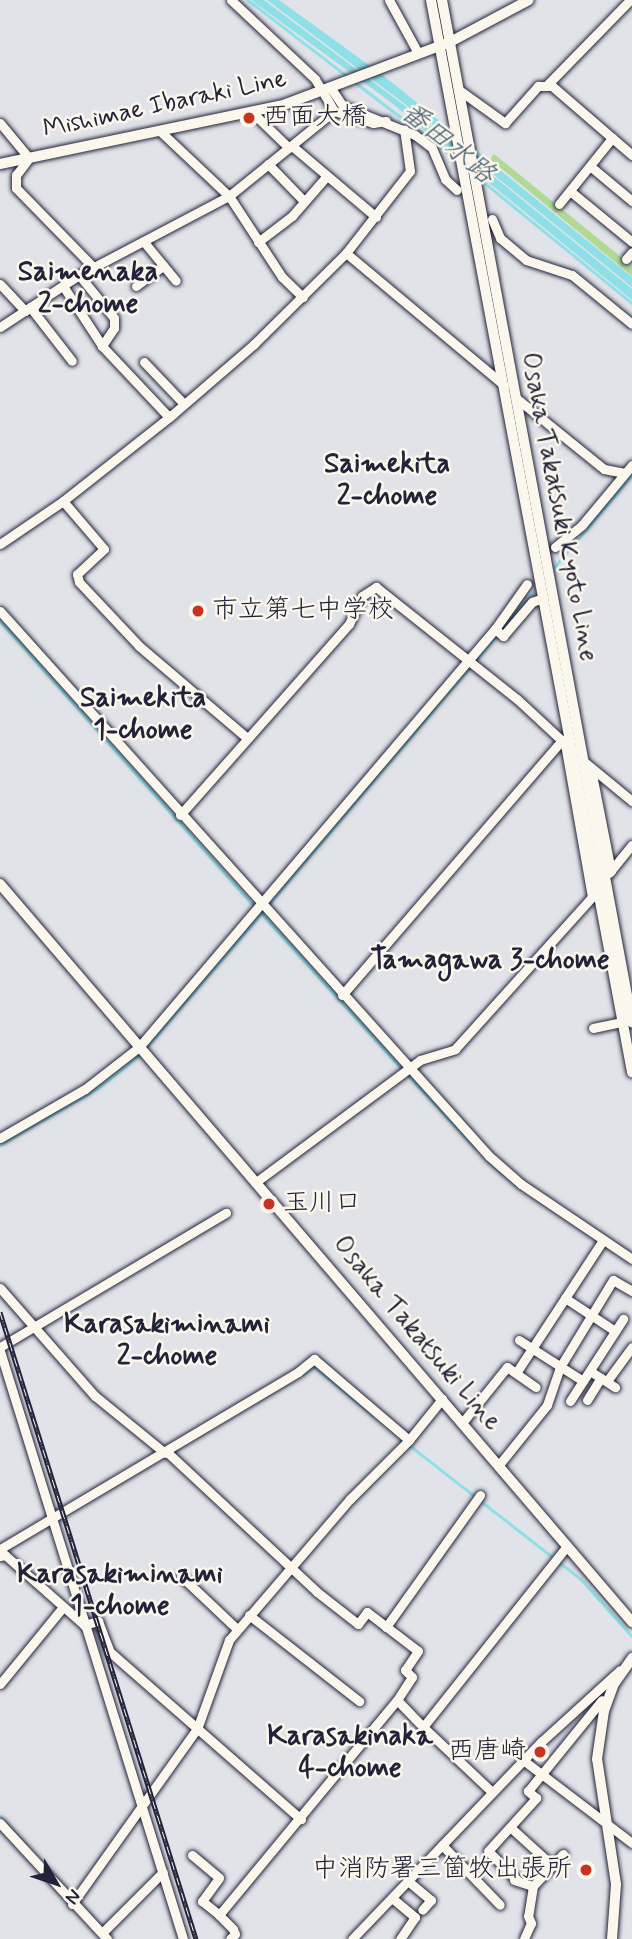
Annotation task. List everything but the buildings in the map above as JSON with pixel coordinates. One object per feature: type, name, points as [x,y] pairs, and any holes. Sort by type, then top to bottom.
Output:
[{"type":"main road","name":"Osaka Takatsuki Kyoto Line","points":[[431,0],[459,90],[513,396],[587,765],[632,1022]]},
{"type":"main road","name":"Osaka Takatsuki Kyoto Line","points":[[442,0],[454,121],[463,176],[567,745],[632,1072]]},
{"type":"main road","name":"Mishimae Ibaraki Line","points":[[0,164],[253,113],[326,89],[445,43],[529,0]]},
{"type":"main road","name":"Osaka Takatsuki Line","points":[[0,884],[632,1622]]},
{"type":"main road","points":[[612,1939],[616,1884],[597,1759],[601,1700],[629,1662]]},
{"type":"street","points":[[231,0],[343,106],[404,129],[432,148],[445,179],[457,190]]},
{"type":"street","points":[[389,0],[418,53]]},
{"type":"street","points":[[459,90],[505,123],[538,86],[547,85],[630,0]]},
{"type":"street","points":[[547,85],[630,151]]},
{"type":"street","points":[[326,89],[334,111]]},
{"type":"street","points":[[334,111],[373,123],[386,121]]},
{"type":"street","points":[[0,327],[79,275],[229,195],[334,111]]},
{"type":"street","points":[[253,113],[325,178],[376,216]]},
{"type":"street","points":[[0,123],[29,158],[16,175],[16,188],[93,267]]},
{"type":"street","points":[[0,544],[63,501],[169,417],[303,297],[346,253],[410,172],[404,129]]},
{"type":"street","points":[[160,131],[229,195],[258,242],[303,297]]},
{"type":"street","points":[[559,204],[612,138]]},
{"type":"street","points":[[268,164],[303,200]]},
{"type":"street","points":[[590,166],[632,201]]},
{"type":"street","points":[[258,242],[292,216],[303,200],[325,178]]},
{"type":"street","points":[[570,191],[632,242]]},
{"type":"street","points":[[492,219],[500,238],[526,260],[572,275],[632,324]]},
{"type":"street","points":[[144,242],[176,281]]},
{"type":"street","points":[[346,253],[513,396],[604,469],[625,473]]},
{"type":"street","points":[[136,286],[163,266]]},
{"type":"street","points":[[79,275],[114,317],[114,328],[102,344]]},
{"type":"street","points":[[0,284],[27,309],[72,361]]},
{"type":"street","points":[[63,286],[102,344],[169,417]]},
{"type":"street","points":[[144,362],[184,404]]},
{"type":"street","points":[[555,547],[582,525],[632,465]]},
{"type":"street","points":[[63,501],[104,549],[77,574],[79,582],[139,646],[246,737]]},
{"type":"street","points":[[0,1138],[85,1089],[139,1046],[495,629],[527,584]]},
{"type":"street","points":[[180,815],[246,737],[349,624],[362,596],[376,587],[469,659],[587,765],[632,801]]},
{"type":"street","points":[[495,629],[503,636],[532,602],[542,598]]},
{"type":"street","points":[[0,611],[180,815],[501,1168],[632,1259]]},
{"type":"street","points":[[342,995],[567,745]]},
{"type":"street","points":[[256,1182],[428,1055],[455,1049],[592,897],[567,745]]},
{"type":"street","points":[[587,765],[609,873],[632,845]]},
{"type":"street","points":[[593,1028],[617,1023]]},
{"type":"street","points":[[183,1939],[0,1349],[226,1213]]},
{"type":"street","points":[[516,1373],[603,1240]]},
{"type":"street","points":[[498,1466],[547,1405],[560,1367],[613,1280],[632,1291]]},
{"type":"street","points":[[0,1288],[31,1328],[95,1396],[166,1452],[290,1569],[358,1624],[367,1612],[418,1651],[405,1670],[412,1677],[397,1700],[302,1819],[219,1915]]},
{"type":"street","points":[[565,1298],[615,1331]]},
{"type":"street","points":[[570,1401],[623,1319]]},
{"type":"street","points":[[519,1340],[583,1381]]},
{"type":"street","points":[[587,1400],[607,1382],[632,1347]]},
{"type":"street","points":[[84,1625],[0,1552],[52,1518],[298,1373],[314,1359],[409,1440]]},
{"type":"street","points":[[462,1423],[507,1367],[536,1387]]},
{"type":"street","points":[[590,1371],[607,1382]]},
{"type":"street","points":[[72,1903],[197,1729],[227,1644],[237,1629],[409,1440],[442,1399]]},
{"type":"street","points":[[386,1627],[481,1494]]},
{"type":"street","points":[[423,1727],[567,1546]]},
{"type":"street","points":[[181,1576],[237,1629]]},
{"type":"street","points":[[0,1684],[63,1607]]},
{"type":"street","points":[[249,1615],[359,1701]]},
{"type":"street","points":[[84,1625],[98,1621],[110,1652],[302,1819]]},
{"type":"street","points":[[397,1700],[492,1792]]},
{"type":"street","points":[[352,1939],[523,1760],[601,1700]]},
{"type":"street","points":[[533,1886],[514,1879],[488,1851],[536,1798],[528,1791],[601,1700]]},
{"type":"street","points":[[523,1760],[632,1843]]},
{"type":"street","points":[[0,1823],[104,1936],[163,1872]]},
{"type":"street","points":[[510,1828],[553,1866]]},
{"type":"street","points":[[442,1845],[500,1905]]},
{"type":"street","points":[[524,1939],[531,1923],[528,1916],[533,1886],[564,1854]]},
{"type":"street","points":[[192,1855],[219,1878],[202,1901],[233,1928],[235,1934],[230,1939]]},
{"type":"street","points":[[408,1881],[431,1900],[422,1910]]},
{"type":"street","points":[[392,1898],[415,1917],[400,1939]]},
{"type":"green space","points":[[494,154],[632,266],[632,276],[490,159]]},
{"type":"water","name":"番田水路","points":[[251,0],[264,0],[429,124],[632,289],[632,300],[388,100]]},
{"type":"water","points":[[267,0],[279,0],[384,76],[632,277],[632,287],[430,123]]},
{"type":"waterway","points":[[248,0],[347,76]]},
{"type":"waterway","name":"番田水路","points":[[356,83],[456,159]]},
{"type":"waterway","name":"番田水路","points":[[480,179],[632,303]]},
{"type":"waterway","points":[[551,571],[632,475]]},
{"type":"waterway","points":[[501,630],[538,587]]},
{"type":"waterway","points":[[0,621],[254,906]]},
{"type":"waterway","points":[[268,905],[497,635]]},
{"type":"waterway","points":[[145,1049],[264,910]]},
{"type":"waterway","points":[[261,913],[402,1069]]},
{"type":"waterway","points":[[0,1145],[98,1088],[141,1054]]},
{"type":"waterway","points":[[407,1074],[476,1148]]},
{"type":"waterway","points":[[488,1161],[520,1188]]},
{"type":"waterway","points":[[301,1375],[315,1367],[373,1415]]},
{"type":"waterway","points":[[408,1444],[581,1579],[632,1636]]},
{"type":"waterway","points":[[0,1816],[25,1844]]},
{"type":"railway","points":[[0,1312],[196,1939]]},
{"type":"place","name":"西面大橋","points":[[249,118]]},
{"type":"place","name":"市立第七中学校","points":[[198,611]]},
{"type":"place","name":"玉川口","points":[[269,1204]]},
{"type":"place","name":"西唐崎","points":[[540,1752]]},
{"type":"place","name":"中消防署三箇牧出張所","points":[[586,1870]]},
{"type":"district","name":"Saimenaka 2-chome","points":[[88,289]]},
{"type":"district","name":"Saimekita 2-chome","points":[[387,481]]},
{"type":"district","name":"Saimekita 1-chome","points":[[143,715]]},
{"type":"district","name":"Tamagawa 3-chome","points":[[490,961]]},
{"type":"district","name":"Karasakiminami 2-chome","points":[[167,1341]]},
{"type":"district","name":"Karasakiminami 1-chome","points":[[120,1591]]},
{"type":"district","name":"Karasakinaka 4-chome","points":[[350,1753]]}]
